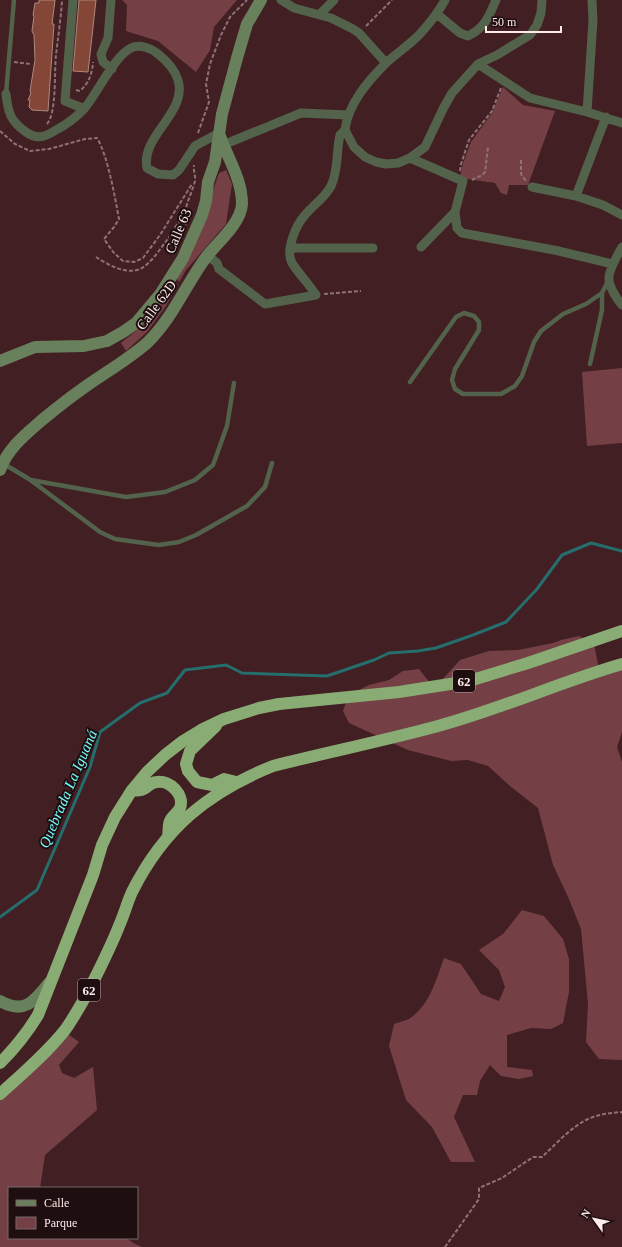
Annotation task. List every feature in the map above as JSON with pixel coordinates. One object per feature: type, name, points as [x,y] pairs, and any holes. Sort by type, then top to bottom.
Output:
[{"type":"highway","name":"62","points":[[0,1063],[13,1051],[26,1035],[38,1014],[93,875],[102,846],[115,817],[132,790],[147,772],[177,745],[201,730],[224,719],[259,708],[279,704],[399,692],[480,678],[622,631]]},
{"type":"highway","name":"62","points":[[0,1094],[65,1030],[80,1007],[92,984],[120,925],[132,893],[148,864],[168,836],[188,816],[211,797],[236,782],[273,766],[439,726],[504,705],[594,672],[622,664]]},
{"type":"highway","points":[[224,719],[190,751],[186,764],[188,771],[197,782],[212,786],[224,780],[236,782]]},
{"type":"highway","points":[[132,790],[142,790],[150,784],[164,782],[171,785],[177,791],[180,799],[180,808],[170,821],[168,836]]},
{"type":"main road","name":"Calle 63","points":[[0,361],[35,347],[98,344],[115,337],[136,323],[161,293],[179,266],[188,249],[202,215],[206,201],[208,182],[221,139],[222,114],[244,32],[260,0]]},
{"type":"main road","name":"Calle 62D","points":[[1,467],[12,449],[27,433],[54,410],[147,343],[170,315],[207,255],[234,225],[242,204],[241,188],[221,139]]},
{"type":"main road","points":[[0,1001],[15,1008],[27,1005],[37,999],[54,976]]},
{"type":"street","points":[[73,0],[65,101],[80,107],[83,110]]},
{"type":"street","points":[[112,0],[108,38],[101,54],[103,62],[112,69]]},
{"type":"street","points":[[281,0],[294,8],[320,14],[346,25],[359,33],[386,63]]},
{"type":"street","points":[[320,14],[334,0]]},
{"type":"street","points":[[445,0],[437,14],[419,35],[386,63],[361,93],[348,115],[345,130],[354,147],[365,157],[376,162],[386,164],[398,163],[410,158],[425,147],[452,93],[478,64],[497,55],[530,35],[537,25],[541,13],[542,0]]},
{"type":"street","points":[[437,14],[460,32],[468,36],[477,32],[487,21],[496,0]]},
{"type":"street","points":[[587,112],[593,20],[592,0]]},
{"type":"street","points":[[6,94],[7,109],[13,122],[27,133],[34,136],[48,136],[66,125],[83,110],[126,52],[131,48],[141,46],[150,48],[166,61],[174,71],[178,79],[180,95],[151,145],[145,160],[147,168],[158,174],[173,175],[179,170],[195,146],[301,113],[348,115]]},
{"type":"street","points":[[478,64],[530,98],[606,117],[622,123]]},
{"type":"street","points":[[576,196],[606,117]]},
{"type":"street","points":[[207,255],[217,263],[219,269],[265,304],[316,295],[291,262],[290,248],[295,230],[305,215],[322,200],[331,185],[337,165],[340,134],[345,130]]},
{"type":"street","points":[[410,158],[460,181],[455,212],[457,228],[462,232],[559,251],[613,264]]},
{"type":"street","points":[[532,187],[576,196],[603,205],[622,215]]},
{"type":"street","points":[[421,247],[455,212]]},
{"type":"street","points":[[622,247],[613,264],[609,279],[614,294],[622,305]]},
{"type":"street","points":[[290,248],[373,248]]},
{"type":"lane","points":[[6,94],[14,0]]},
{"type":"lane","points":[[590,364],[602,310],[602,293],[609,279]]},
{"type":"lane","points":[[410,382],[456,317],[464,313],[474,316],[479,322],[479,330],[455,369],[452,380],[455,389],[463,394],[501,394],[515,386],[522,376],[534,342],[541,331],[563,314],[586,304],[602,293]]},
{"type":"lane","points":[[1,467],[29,479],[126,497],[165,492],[195,480],[213,465],[227,426],[234,383]]},
{"type":"lane","points":[[29,479],[100,532],[116,539],[158,545],[179,542],[196,535],[247,506],[265,487],[272,463]]},
{"type":"path","points":[[46,125],[50,120],[54,101],[56,56],[62,0]]},
{"type":"path","points":[[195,146],[208,102],[206,84],[210,64],[221,35],[230,17],[247,0]]},
{"type":"path","points":[[359,33],[392,0]]},
{"type":"path","points":[[8,62],[31,64]]},
{"type":"path","points":[[488,148],[485,172],[471,180],[460,181],[461,164],[469,140],[492,111],[504,82]]},
{"type":"path","points":[[0,131],[15,144],[30,151],[49,149],[85,139],[96,138],[100,144],[105,161],[116,200],[119,219],[104,239],[114,253],[123,261],[134,262],[143,258],[160,235],[195,180]]},
{"type":"path","points":[[520,160],[521,174],[532,187]]},
{"type":"path","points":[[184,230],[186,225],[184,218],[186,204],[195,180],[194,163]]},
{"type":"path","points":[[96,257],[115,268],[133,271],[142,268],[154,257],[178,223],[184,218]]},
{"type":"path","points":[[316,295],[361,291]]},
{"type":"path","points":[[445,1247],[479,1199],[479,1188],[502,1178],[533,1157],[542,1157],[578,1124],[589,1118],[607,1113],[622,1112]]},
{"type":"green space","points":[[122,0],[237,0],[214,27],[210,50],[196,72],[158,41],[126,31],[127,5]]},
{"type":"green space","points":[[503,87],[523,105],[555,111],[528,185],[509,185],[507,195],[501,193],[495,183],[460,178],[463,163],[471,142],[492,113]]},
{"type":"green space","points":[[226,170],[232,184],[226,224],[186,270],[179,282],[176,277],[193,248],[219,173]]},
{"type":"green space","points":[[178,284],[166,306],[147,332],[126,351],[121,343],[150,317],[173,285]]},
{"type":"green space","points":[[622,368],[622,443],[587,446],[582,372]]},
{"type":"green space","points":[[579,636],[594,644],[599,669],[622,659],[622,732],[617,747],[622,762],[622,1060],[599,1059],[586,1042],[588,1004],[581,929],[553,865],[538,808],[488,766],[468,760],[451,761],[408,750],[349,723],[343,711],[349,695],[369,685],[389,680],[403,671],[419,669],[433,687],[441,681],[460,660],[489,651],[518,650]]},
{"type":"green space","points":[[522,910],[544,916],[563,939],[569,959],[569,992],[563,1023],[551,1029],[531,1028],[507,1035],[507,1067],[532,1070],[533,1076],[519,1079],[501,1076],[490,1065],[480,1081],[477,1095],[463,1095],[454,1117],[475,1162],[451,1162],[432,1127],[406,1100],[389,1046],[394,1024],[409,1019],[422,1007],[431,992],[444,958],[461,964],[481,994],[499,1001],[505,987],[499,970],[479,950],[503,934]]},
{"type":"green space","points":[[68,1034],[79,1042],[59,1065],[62,1073],[74,1078],[93,1067],[97,1110],[45,1155],[40,1187],[8,1187],[8,1239],[128,1239],[142,1247],[0,1247],[0,1099]]},
{"type":"building","points":[[39,0],[55,0],[52,24],[54,24],[48,111],[32,110],[29,107],[30,100],[28,100],[31,93],[30,91],[35,60],[34,35],[32,31],[33,15],[35,3],[39,3]]},
{"type":"building","points":[[79,0],[96,0],[88,72],[73,71]]},
{"type":"waterway","name":"Quebrada La Iguaná","points":[[0,917],[37,890],[90,767],[100,732],[140,703],[167,693],[185,670],[226,665],[242,673],[327,676],[374,660],[389,653],[436,648],[506,622],[537,589],[562,555],[591,543],[622,551]]}]
